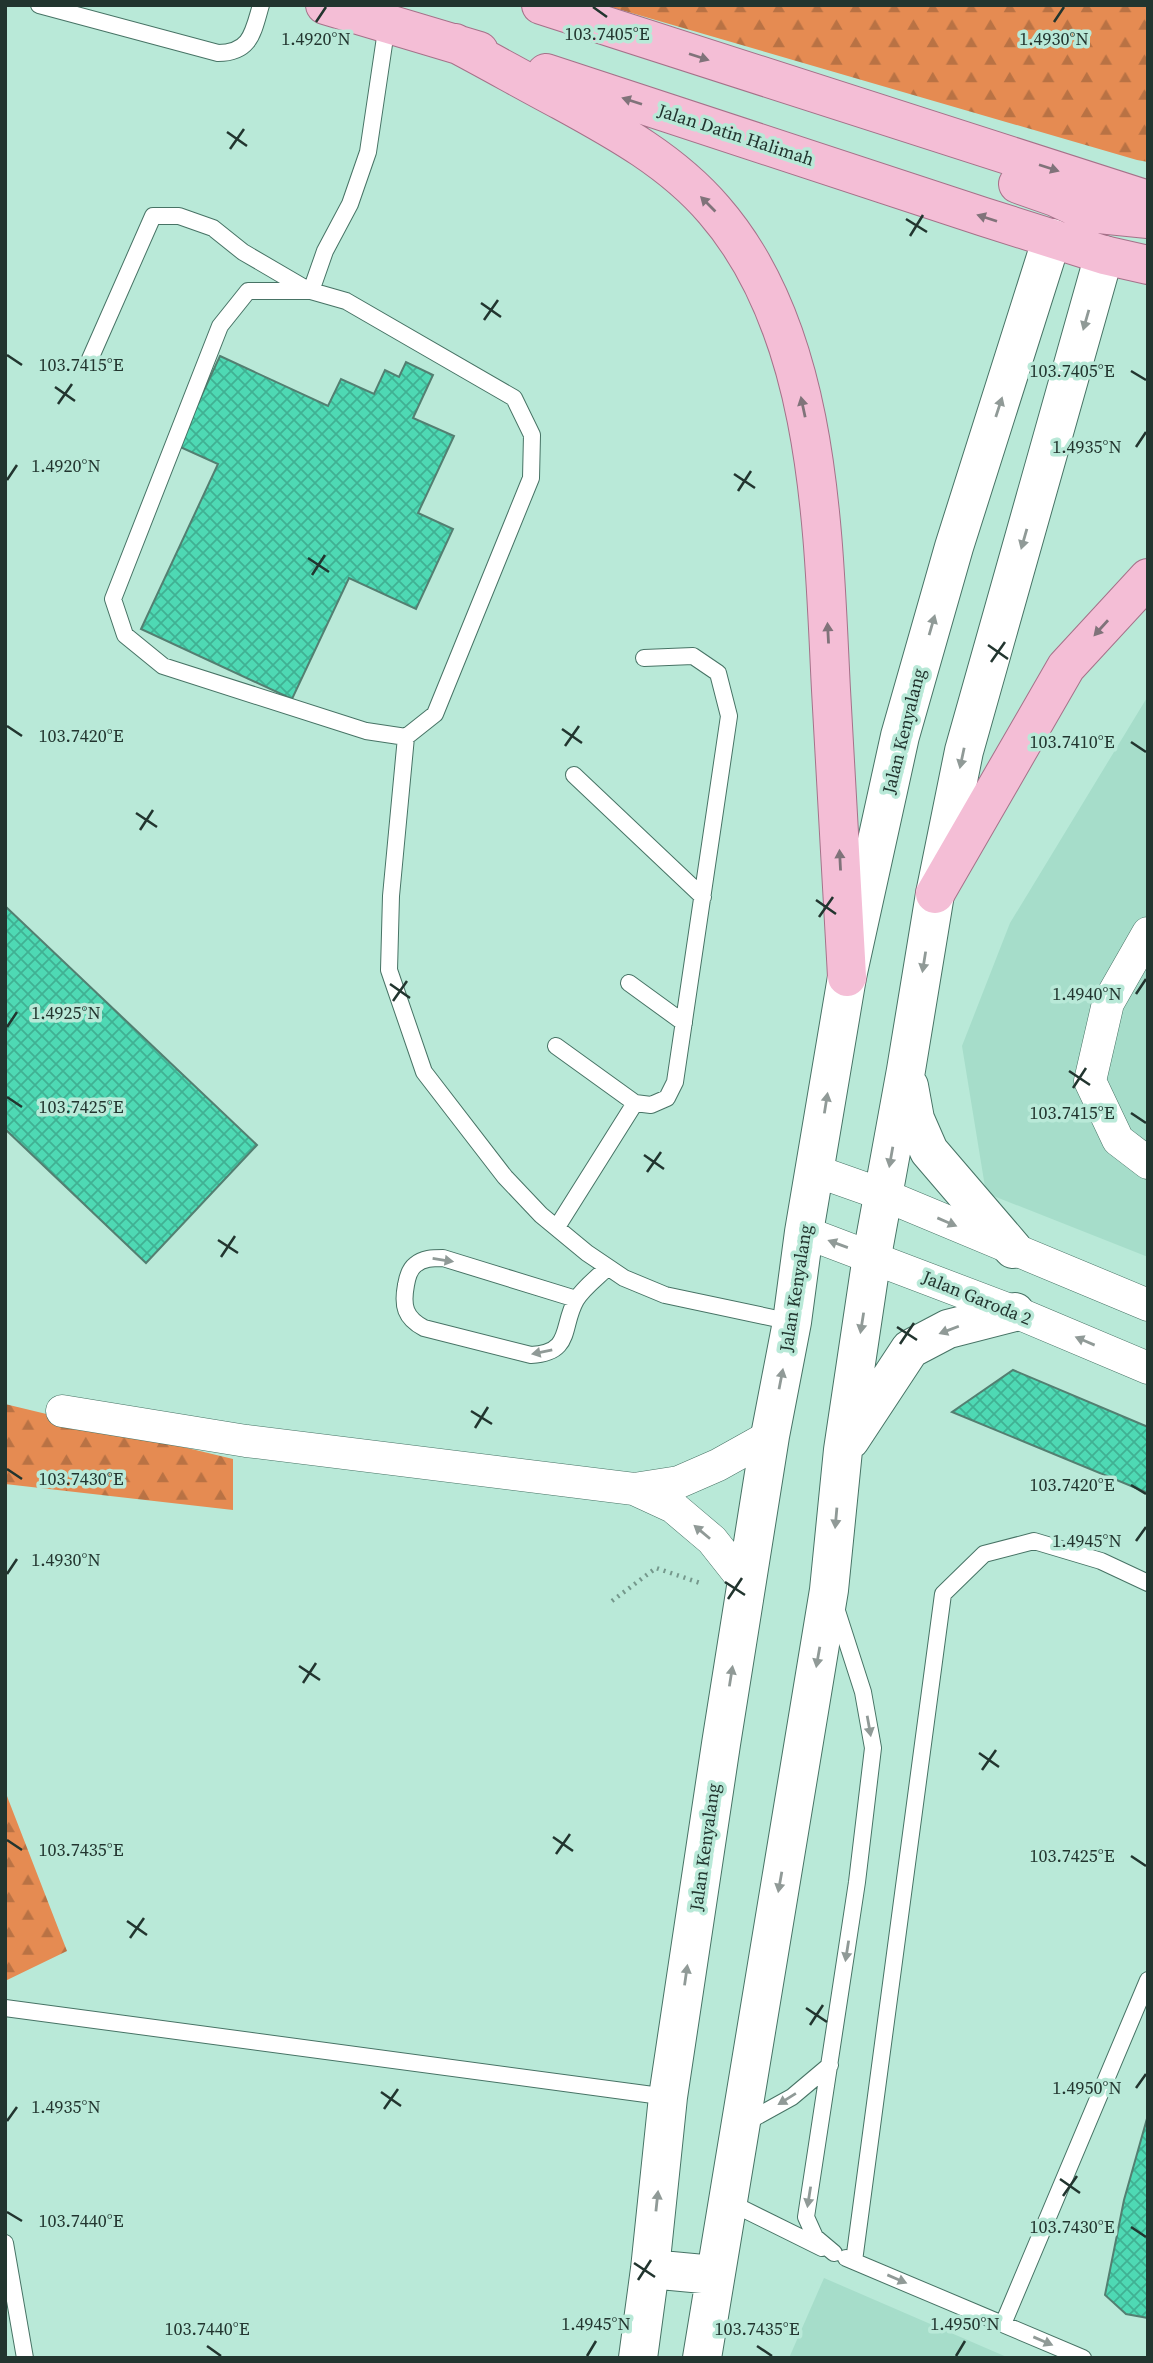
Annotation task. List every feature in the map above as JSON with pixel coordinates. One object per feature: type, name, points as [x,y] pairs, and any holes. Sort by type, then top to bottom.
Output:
[{"type":"main road","name":"Jalan Datin Halimah","points":[[325,5],[455,43],[1052,239],[1148,265]]},
{"type":"main road","points":[[541,5],[1148,200]]},
{"type":"main road","points":[[455,43],[613,129],[667,165],[712,208],[739,240],[760,278],[792,357],[809,439],[822,525],[847,977]]},
{"type":"main road","points":[[774,81],[793,100],[815,116],[1055,197],[1089,213],[1148,219]]},
{"type":"main road","points":[[1052,239],[1061,229],[1089,213]]},
{"type":"main road","points":[[1089,213],[1097,227],[1104,255]]},
{"type":"main road","points":[[935,894],[1066,667],[1148,578]]},
{"type":"street","name":"Jalan Kenyalang","points":[[638,2358],[668,2097],[745,1590],[792,1322],[804,1232],[847,977],[900,736],[954,547],[1052,239]]},
{"type":"street","points":[[702,2358],[830,1590],[843,1450],[872,1256],[935,894],[964,751],[1104,255]]},
{"type":"street","points":[[1148,933],[1108,1003],[1090,1081],[1118,1140],[1148,1163]]},
{"type":"street","points":[[906,1070],[915,1119],[929,1151],[1013,1249]]},
{"type":"street","points":[[816,1171],[884,1195],[1141,1300]]},
{"type":"street","name":"Jalan Garoda 2","points":[[804,1232],[1015,1312],[1148,1368]]},
{"type":"street","points":[[843,1450],[910,1349],[948,1329],[1015,1312]]},
{"type":"street","points":[[62,1411],[246,1441],[634,1489],[678,1482],[718,1465],[770,1436]]},
{"type":"street","points":[[634,1489],[673,1507],[712,1540],[745,1590]]},
{"type":"street","points":[[650,2269],[714,2275]]},
{"type":"lane","points":[[39,5],[218,53],[231,53],[244,47],[261,5]]},
{"type":"lane","points":[[310,291],[325,251],[349,204],[368,152],[387,24]]},
{"type":"lane","points":[[90,359],[153,216],[179,216],[213,228],[243,252],[310,291]]},
{"type":"lane","points":[[406,737],[366,731],[163,666],[125,635],[113,599],[220,326],[248,290],[310,291],[346,301],[514,398],[532,435],[531,478],[435,714],[406,737],[391,896],[389,970],[424,1072],[505,1177],[541,1215],[587,1253],[624,1278],[665,1295],[792,1322]]},
{"type":"lane","points":[[555,1046],[635,1103],[651,1105],[667,1098],[676,1082],[729,716],[719,673],[693,656],[644,658]]},
{"type":"lane","points":[[574,775],[703,897]]},
{"type":"lane","points":[[629,983],[684,1023]]},
{"type":"lane","points":[[557,1227],[635,1103]]},
{"type":"lane","points":[[576,1299],[443,1258],[428,1258],[414,1265],[407,1279],[404,1310],[412,1322],[424,1328],[531,1355],[545,1354],[557,1348],[565,1336],[576,1299],[608,1267]]},
{"type":"lane","points":[[854,2261],[943,1594],[984,1555],[1034,1541],[1101,1561],[1148,1583]]},
{"type":"lane","points":[[830,1590],[863,1692],[873,1748],[858,1882],[806,2217],[815,2237],[834,2253]]},
{"type":"lane","points":[[1003,2324],[1148,1980]]},
{"type":"lane","points":[[5,2008],[668,2097]]},
{"type":"lane","points":[[739,2126],[792,2097],[830,2065]]},
{"type":"lane","points":[[727,2201],[834,2253],[1083,2358]]},
{"type":"lane","points":[[5,2243],[25,2358]]},
{"type":"path","points":[[612,1601],[656,1569],[745,1590]]},
{"type":"shaded area","points":[[1148,696],[1148,1257],[986,1193],[962,1046],[1010,923]]},
{"type":"shaded area","points":[[824,2278],[1009,2358],[789,2358]]},
{"type":"green space","points":[[604,5],[1148,5],[1148,162],[1137,160]]},
{"type":"green space","points":[[5,1404],[233,1459],[233,1510],[5,1484]]},
{"type":"green space","points":[[5,1791],[67,1951],[5,1981]]},
{"type":"building","points":[[220,356],[328,406],[341,379],[374,394],[385,370],[399,377],[406,362],[433,375],[413,418],[454,436],[418,513],[453,529],[416,609],[349,578],[292,699],[141,629],[218,464],[178,446]]},
{"type":"building","points":[[5,906],[257,1145],[146,1263],[5,1129]]},
{"type":"building","points":[[1013,1370],[1148,1427],[1148,1493],[952,1412]]},
{"type":"building","points":[[1148,2115],[1148,2318],[1126,2314],[1105,2295],[1124,2200]]}]
